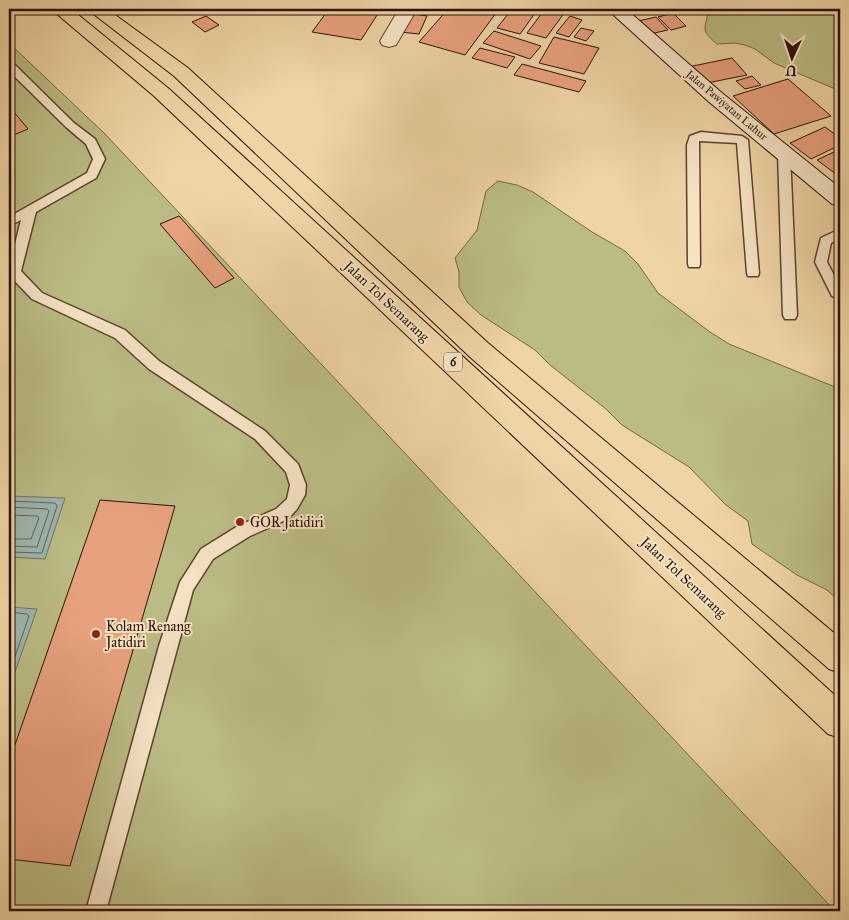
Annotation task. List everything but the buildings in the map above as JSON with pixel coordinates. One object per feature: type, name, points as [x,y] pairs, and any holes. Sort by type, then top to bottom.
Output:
[{"type":"highway","name":"Jalan Tol Semarang","points":[[60,9],[161,92],[840,722]]},
{"type":"highway","name":"Jalan Tol Semarang","points":[[96,9],[180,72],[479,350],[840,658]]},
{"type":"main road","points":[[388,41],[408,9]]},
{"type":"main road","name":"Jalan Pawiyatan Luhur","points":[[616,9],[716,97],[750,136],[784,153],[840,199]]},
{"type":"lane","points":[[9,65],[70,125],[92,142],[99,158],[92,175],[9,222]]},
{"type":"lane","points":[[694,264],[694,139],[701,136],[750,136],[753,273]]},
{"type":"lane","points":[[784,153],[790,315]]},
{"type":"lane","points":[[30,211],[14,272],[38,296],[120,334],[154,365],[260,435],[293,469],[298,485],[297,495],[292,504],[282,514],[244,531],[207,554],[186,587],[168,646],[96,911]]},
{"type":"lane","points":[[840,233],[825,241],[821,262],[837,293],[840,294]]},
{"type":"green space","points":[[708,9],[840,9],[840,91],[774,63],[755,49],[745,45],[735,43],[717,44],[707,35],[705,28]]},
{"type":"green space","name":"GOR Jatidiri","points":[[9,43],[105,134],[835,911],[9,911]]},
{"type":"green space","points":[[498,181],[517,185],[533,192],[592,232],[625,251],[638,264],[658,293],[729,344],[840,389],[840,602],[827,590],[797,575],[752,544],[748,521],[726,505],[689,467],[622,425],[606,409],[550,365],[535,350],[481,315],[467,302],[459,287],[459,272],[455,258],[477,230],[486,191]]},
{"type":"water","points":[[9,496],[65,498],[45,559],[9,557]]},
{"type":"water","points":[[9,607],[37,609],[9,689]]},
{"type":"place","name":"GOR Jatidiri","points":[[240,522]]},
{"type":"place","name":"Kolam Renang Jatidiri","points":[[96,634]]}]
